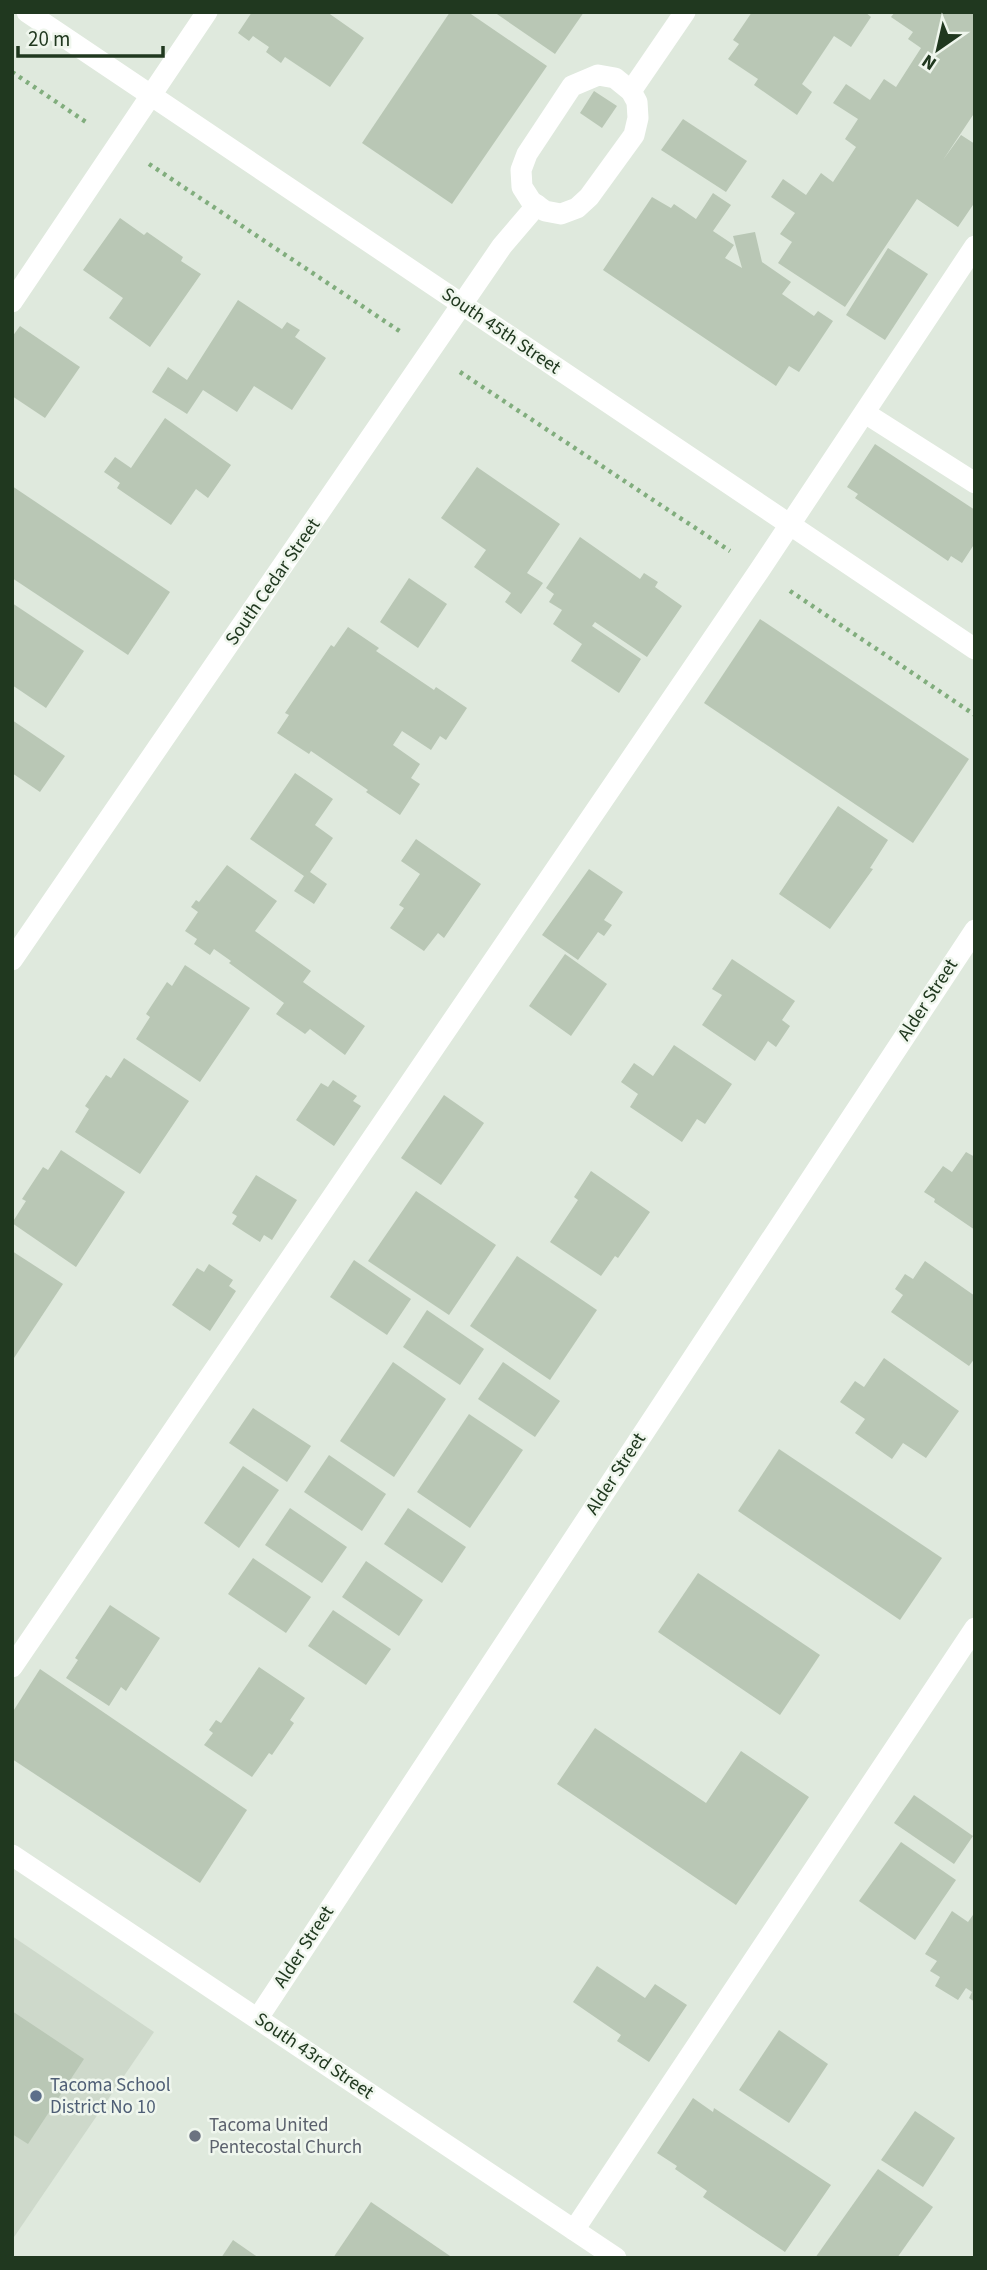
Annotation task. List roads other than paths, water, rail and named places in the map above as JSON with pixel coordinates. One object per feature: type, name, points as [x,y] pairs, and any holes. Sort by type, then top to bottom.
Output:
[{"type":"street","name":"South 45th Street","points":[[27,12],[975,649]]},
{"type":"street","points":[[12,302],[207,12]]},
{"type":"street","points":[[631,91],[685,12]]},
{"type":"street","points":[[598,75],[615,78],[631,91],[637,102],[638,118],[634,135],[590,197],[577,208],[561,214],[545,211],[537,205],[522,187],[521,170],[527,154],[572,86],[598,75]]},
{"type":"street","name":"South Cedar Street","points":[[12,960],[502,246],[537,205]]},
{"type":"street","points":[[12,1667],[789,526],[975,246]]},
{"type":"street","points":[[865,413],[975,483]]},
{"type":"street","name":"Alder Street","points":[[258,2018],[975,930]]},
{"type":"street","points":[[574,2230],[975,1628]]},
{"type":"street","name":"South 43rd Street","points":[[12,1854],[616,2258]]},
{"type":"place","name":"Tacoma School District No 10","points":[[36,2096]]},
{"type":"place","name":"Tacoma United Pentecostal Church","points":[[195,2136]]}]
